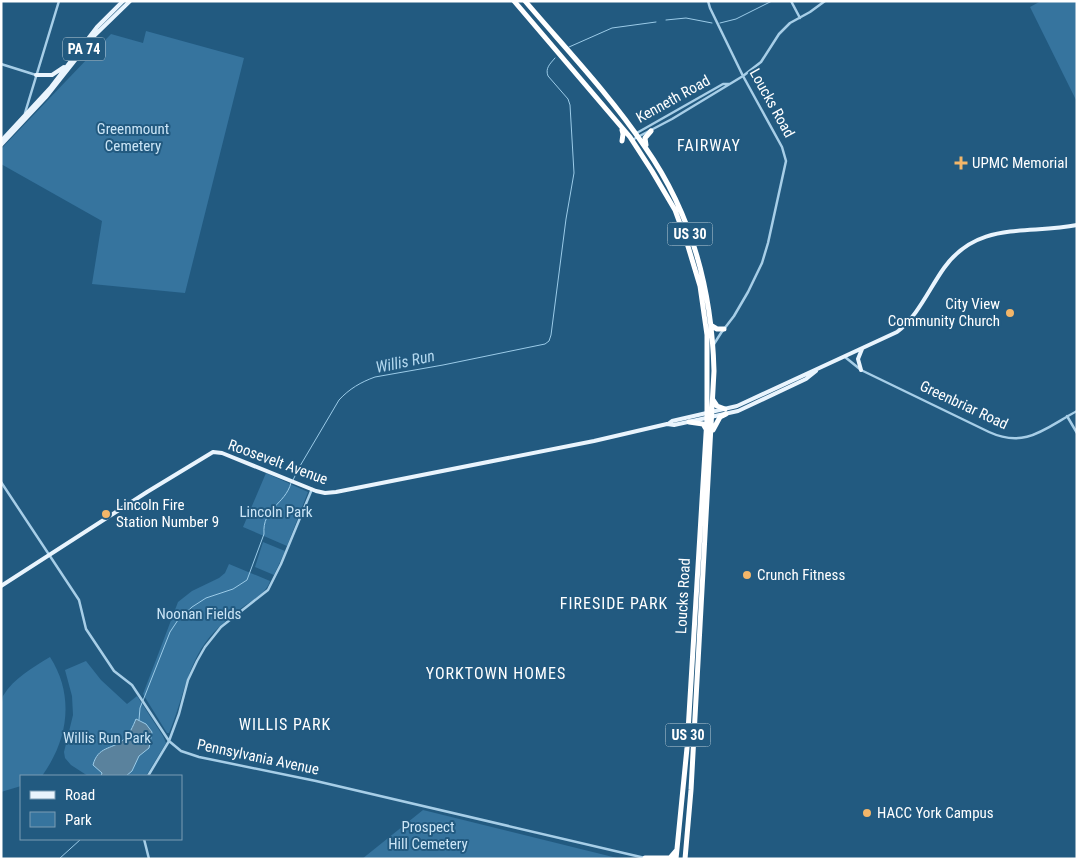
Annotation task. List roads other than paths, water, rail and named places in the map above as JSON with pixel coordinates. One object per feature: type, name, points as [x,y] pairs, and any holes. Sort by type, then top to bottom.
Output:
[{"type":"highway","name":"US 30","points":[[514,1],[630,138],[675,210],[700,286],[707,335]]},
{"type":"highway","name":"US 30","points":[[524,1],[605,94],[637,135],[666,180],[690,234],[701,269],[708,299],[713,346]]},
{"type":"highway","points":[[621,127],[622,141]]},
{"type":"highway","points":[[646,148],[646,138],[651,130]]},
{"type":"highway","points":[[712,326],[724,329]]},
{"type":"highway","name":"Loucks Road","points":[[685,859],[691,790],[709,431],[707,335]]},
{"type":"highway","name":"Loucks Road","points":[[709,415],[713,400],[713,346]]},
{"type":"highway","points":[[689,422],[703,424],[709,431],[725,411],[717,406],[713,400]]},
{"type":"highway","name":"Loucks Road","points":[[676,859],[687,748],[709,431]]},
{"type":"highway","points":[[647,859],[671,857],[675,853],[679,838]]},
{"type":"highway","points":[[686,850],[689,859]]},
{"type":"main road","name":"PA 74","points":[[1,141],[70,63],[97,27],[123,1]]},
{"type":"main road","name":"PA 74","points":[[1,145],[46,97],[95,35],[130,1]]},
{"type":"main road","points":[[36,76],[52,75],[70,63]]},
{"type":"main road","points":[[12,134],[24,117]]},
{"type":"main road","name":"Roosevelt Avenue","points":[[725,411],[738,411],[806,378],[816,371],[893,335],[905,325],[947,264],[969,244],[999,232],[1065,228],[1077,225]]},
{"type":"main road","points":[[861,370],[858,360],[862,349]]},
{"type":"main road","name":"Roosevelt Avenue","points":[[1,586],[213,452],[222,453],[312,489],[325,493],[336,492],[405,480],[595,441],[668,424],[672,421],[725,411],[799,376],[816,371]]},
{"type":"main road","points":[[774,394],[776,390],[799,376]]},
{"type":"main road","name":"Roosevelt Avenue","points":[[668,424],[674,425],[689,422],[709,415]]},
{"type":"street","points":[[24,117],[59,1]]},
{"type":"street","name":"Loucks Road","points":[[708,1],[743,76],[785,153],[785,169],[762,263],[734,316],[713,346]]},
{"type":"street","points":[[791,1],[800,18]]},
{"type":"street","name":"Kenneth Road","points":[[630,138],[651,130],[743,76],[761,62],[790,23],[825,1]]},
{"type":"street","points":[[1,64],[36,76]]},
{"type":"street","name":"Kenneth Road","points":[[637,135],[723,84],[729,84]]},
{"type":"street","points":[[703,100],[708,93]]},
{"type":"street","name":"Greenbriar Road","points":[[845,357],[861,370],[988,432],[1005,437],[1018,439],[1029,437],[1077,411]]},
{"type":"street","points":[[1067,416],[1077,433]]},
{"type":"street","name":"Pennsylvania Avenue","points":[[1,482],[78,600],[86,629],[114,671],[132,684],[169,741],[180,751],[199,757],[316,781],[647,859]]},
{"type":"street","points":[[149,775],[169,741],[179,714],[188,680],[197,661],[221,627],[266,593],[312,489]]},
{"type":"street","points":[[144,840],[148,859]]},
{"type":"waterway","points":[[720,23],[736,19],[772,1]]},
{"type":"waterway","points":[[666,20],[686,18],[712,23]]},
{"type":"waterway","points":[[569,47],[612,28],[656,22]]},
{"type":"waterway","name":"Willis Run","points":[[293,480],[339,400],[347,392],[360,384],[375,377],[545,344],[549,341],[574,173],[570,105],[568,99],[547,73],[548,66],[555,58]]},
{"type":"waterway","name":"Willis Run","points":[[139,720],[140,708],[170,632],[178,620],[192,607],[206,598],[233,589],[247,580],[264,534],[264,525],[267,518],[284,497],[291,483]]},
{"type":"waterway","points":[[59,859],[80,840]]},
{"type":"place","name":"UPMC Memorial","points":[[961,163]]},
{"type":"place","name":"City View Community Church","points":[[1010,313]]},
{"type":"place","name":"Lincoln Fire Station Number 9","points":[[106,514]]},
{"type":"place","name":"Crunch Fitness","points":[[747,575]]},
{"type":"place","name":"HACC York Campus","points":[[867,813]]},
{"type":"district","name":"FAIRWAY","points":[[709,145]]},
{"type":"district","name":"FIRESIDE PARK","points":[[614,603]]},
{"type":"district","name":"YORKTOWN HOMES","points":[[496,673]]},
{"type":"district","name":"WILLIS PARK","points":[[285,724]]},
{"type":"park label","name":"Greenmount Cemetery","points":[[133,138]]},
{"type":"park label","name":"Lincoln Park","points":[[276,512]]},
{"type":"park label","name":"Noonan Fields","points":[[199,614]]},
{"type":"park label","name":"Willis Run Park","points":[[107,738]]},
{"type":"park label","name":"Prospect Hill Cemetery","points":[[428,836]]}]
